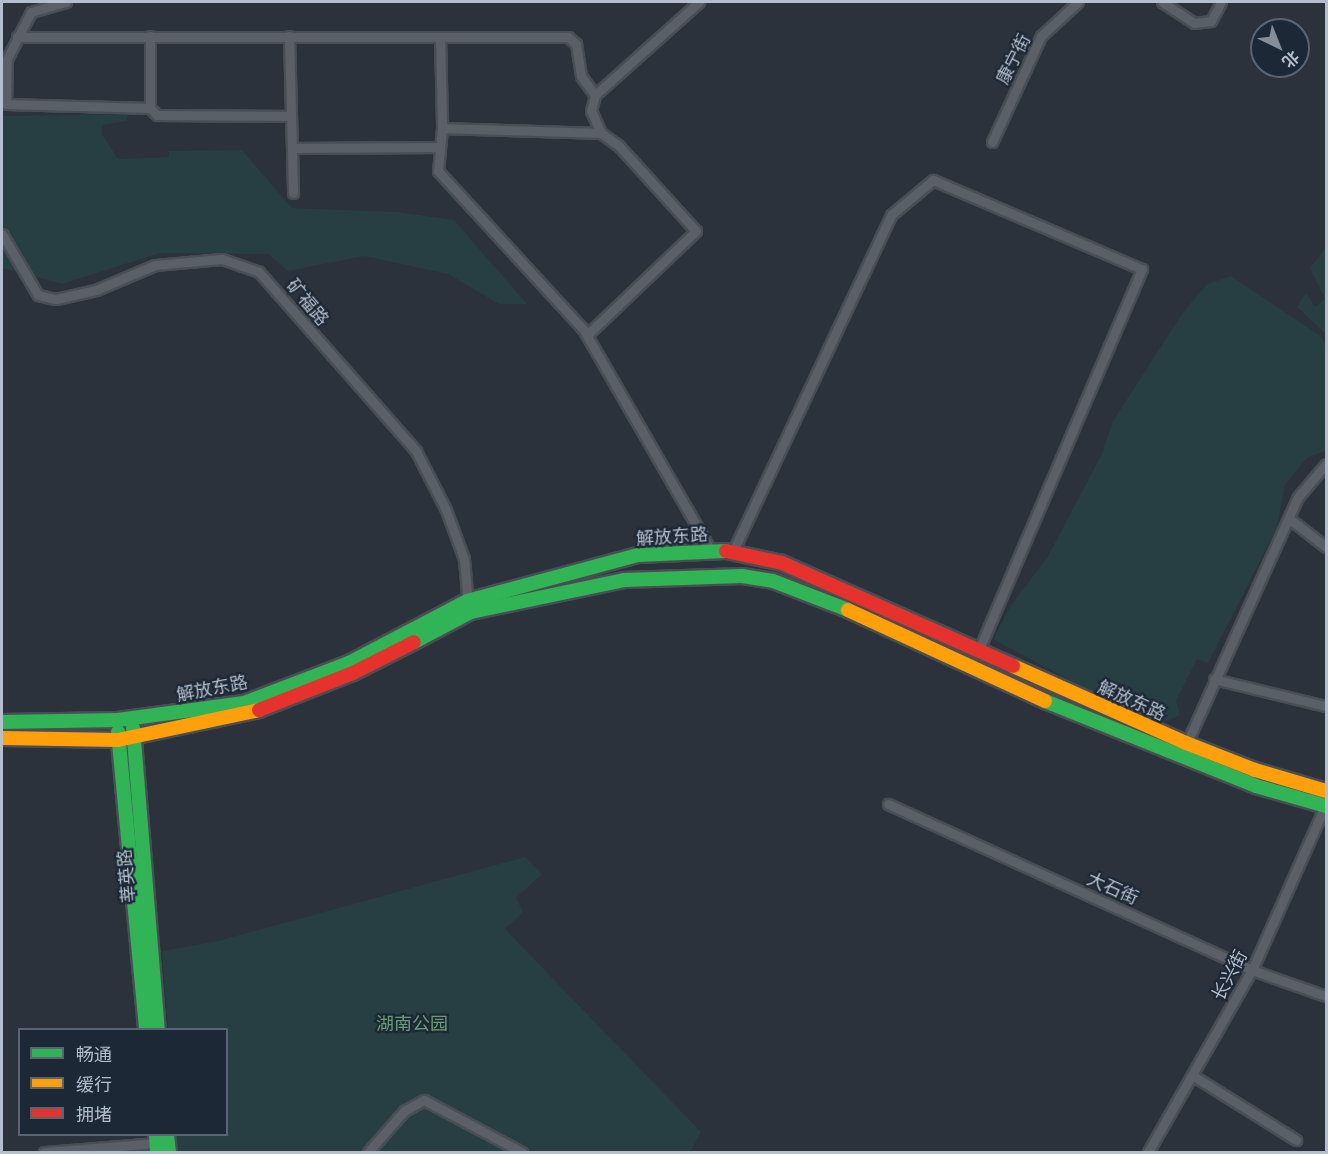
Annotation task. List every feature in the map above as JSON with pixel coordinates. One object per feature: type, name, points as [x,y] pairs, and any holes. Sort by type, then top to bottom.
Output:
[{"type":"main road","name":"解放东路","points":[[2,722],[133,719],[244,703],[349,663],[469,607],[638,555],[733,551],[782,563],[1186,743],[1255,770],[1326,791]]},
{"type":"main road","name":"解放东路","points":[[2,738],[118,740],[247,714],[353,674],[469,607],[624,580],[724,575],[773,581],[887,626],[1044,701],[1181,758],[1256,786],[1326,806]]},
{"type":"main road","name":"莘英路","points":[[133,719],[132,737],[158,1028]]},
{"type":"main road","name":"莘英路","points":[[118,720],[118,740],[146,1028]]},
{"type":"main road","points":[[159,1141],[169,1152]]},
{"type":"street","points":[[66,2],[31,12],[6,59],[6,104],[150,108],[157,115],[291,116]]},
{"type":"street","points":[[587,335],[696,231],[619,146],[601,133],[591,111],[596,94],[699,2]]},
{"type":"street","name":"康宁街","points":[[992,142],[1041,36],[1078,2]]},
{"type":"street","points":[[1162,2],[1194,23],[1211,21],[1221,2]]},
{"type":"street","points":[[150,36],[150,108]]},
{"type":"street","points":[[290,36],[293,192]]},
{"type":"street","points":[[440,37],[442,128],[438,171],[587,335],[711,551]]},
{"type":"street","points":[[17,38],[568,37],[576,45],[581,76],[596,94]]},
{"type":"street","points":[[442,128],[601,133]]},
{"type":"street","points":[[292,148],[440,147]]},
{"type":"street","points":[[733,551],[891,215],[933,180],[1142,269],[978,652]]},
{"type":"street","name":"矿福路","points":[[2,234],[39,296],[56,299],[96,290],[155,265],[222,259],[259,272],[416,451],[446,510],[464,559],[469,607]]},
{"type":"street","points":[[1181,758],[1214,679],[1291,520],[1298,497],[1326,464]]},
{"type":"street","points":[[1291,520],[1326,547]]},
{"type":"street","points":[[1214,679],[1326,706]]},
{"type":"street","name":"大石街","points":[[888,804],[1252,970],[1326,996]]},
{"type":"street","name":"长兴街","points":[[1148,1152],[1252,970],[1326,806]]},
{"type":"street","points":[[1192,1075],[1296,1140]]},
{"type":"street","points":[[368,1152],[404,1111],[424,1100],[522,1152]]},
{"type":"street","points":[[44,1152],[159,1141]]},
{"type":"green space","points":[[128,114],[127,121],[102,125],[102,134],[118,159],[169,157],[169,151],[242,150],[292,208],[397,212],[454,220],[527,304],[499,304],[448,274],[364,256],[288,271],[268,254],[160,253],[62,284],[2,268],[2,116]]},
{"type":"green space","points":[[1326,248],[1326,334],[1297,307],[1306,293],[1315,307],[1325,299],[1310,268]]},
{"type":"green space","points":[[1231,276],[1322,337],[1326,348],[1325,451],[1307,458],[1285,485],[1277,528],[1208,663],[1197,659],[1176,701],[1180,715],[1168,721],[1084,688],[993,639],[1011,605],[1047,558],[1102,454],[1113,421],[1182,314],[1207,284]]},
{"type":"green space","name":"湖南公园","points":[[525,857],[542,874],[516,898],[523,912],[505,929],[701,1132],[690,1152],[176,1152],[175,1136],[228,1136],[228,1028],[168,1028],[162,951],[218,941]]},
{"type":"traffic: fast","points":[[2,722],[118,720],[244,703],[349,663],[467,601],[638,555],[726,551]]},
{"type":"traffic: fast","points":[[414,642],[471,612],[624,580],[742,576],[773,581],[848,610]]},
{"type":"traffic: fast","points":[[1045,701],[1256,786],[1326,806]]},
{"type":"traffic: fast","points":[[133,728],[158,1028]]},
{"type":"traffic: fast","points":[[118,732],[146,1028]]},
{"type":"traffic: fast","points":[[156,1136],[157,1152]]},
{"type":"traffic: fast","points":[[167,1136],[169,1152]]},
{"type":"traffic: slow","points":[[848,610],[1045,701]]},
{"type":"traffic: slow","points":[[1013,666],[1186,743],[1255,770],[1326,791]]},
{"type":"traffic: slow","points":[[2,738],[118,740],[259,710]]},
{"type":"traffic: jam","points":[[726,551],[782,563],[1013,666]]},
{"type":"traffic: jam","points":[[259,710],[353,673],[414,642]]}]
